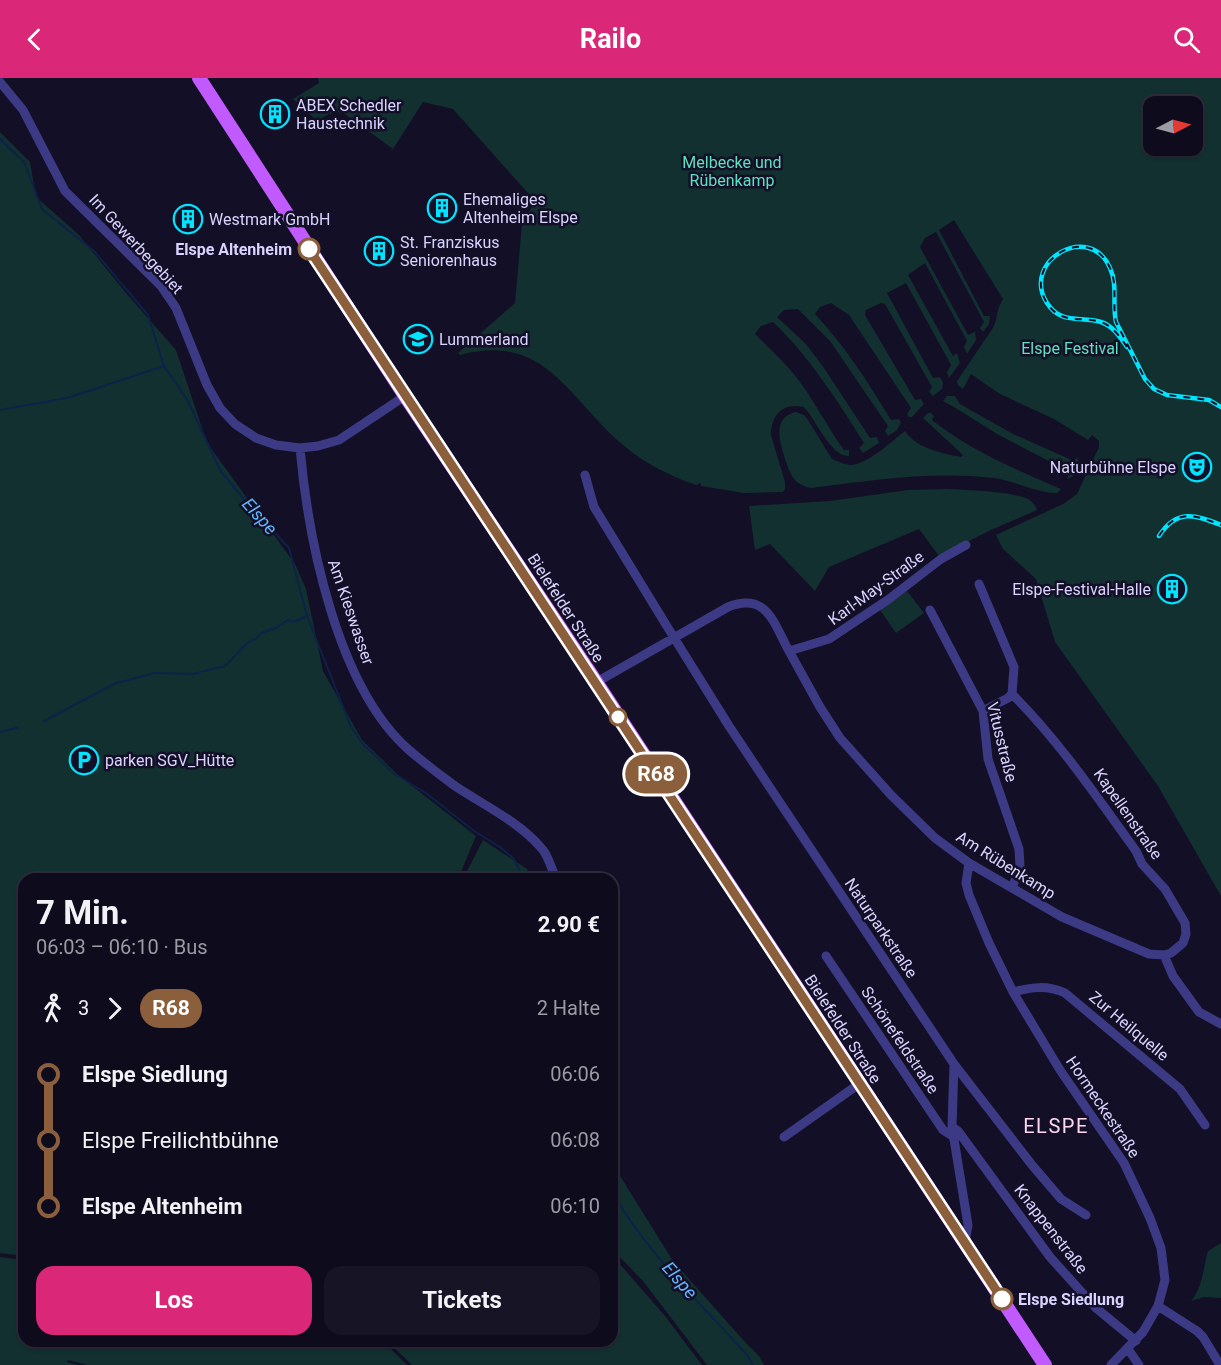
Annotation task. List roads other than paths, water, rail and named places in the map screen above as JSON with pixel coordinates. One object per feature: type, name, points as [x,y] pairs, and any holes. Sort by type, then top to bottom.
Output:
[{"type":"main road","name":"Bielefelder Straße","points":[[199,78],[405,396],[1045,1365]]},
{"type":"street","name":"Im Gewerbegebiet","points":[[0,82],[23,110],[65,191],[160,286],[176,308],[207,385],[220,408],[235,424],[256,438],[276,445],[300,448],[339,440],[405,396]]},
{"type":"street","name":"Am Kieswasser","points":[[300,448],[304,497],[316,557],[349,661],[375,710],[407,749],[454,785],[496,811],[529,836],[545,852],[554,873]]},
{"type":"street","name":"Naturparkstraße","points":[[585,475],[591,500],[600,517],[674,638],[736,736],[954,1065],[1032,1165],[1061,1198],[1086,1215]]},
{"type":"street","name":"Karl-May-Straße","points":[[789,651],[829,639],[966,545]]},
{"type":"street","points":[[979,584],[1014,667],[1012,694],[983,711]]},
{"type":"street","points":[[596,683],[728,607],[746,602],[759,605],[765,610],[789,651]]},
{"type":"street","name":"Vitusstraße","points":[[930,610],[983,711],[988,759],[1019,849],[1020,867],[1012,888]]},
{"type":"street","name":"Am Rübenkamp","points":[[789,651],[820,707],[848,747],[891,795],[935,838],[969,863],[1062,917],[1149,954],[1164,955]]},
{"type":"street","name":"Kapellenstraße","points":[[1012,694],[1031,713],[1077,769],[1136,851],[1142,864],[1165,889],[1185,923],[1186,933],[1183,942],[1176,949],[1164,955]]},
{"type":"street","name":"Hormeckestraße","points":[[969,863],[966,884],[969,895],[1013,992],[1060,1070],[1124,1163],[1157,1233],[1165,1280],[1158,1306],[1136,1341],[1111,1365]]},
{"type":"street","points":[[1164,955],[1173,976],[1199,1012],[1221,1024]]},
{"type":"street","name":"Schönefeldstraße","points":[[826,956],[943,1130],[953,1132]]},
{"type":"street","name":"Zur Heilquelle","points":[[1013,992],[1040,987],[1065,993],[1180,1089],[1206,1125]]},
{"type":"street","points":[[954,1065],[953,1132],[968,1225],[965,1242]]},
{"type":"street","points":[[784,1137],[859,1084]]},
{"type":"street","name":"Knappenstraße","points":[[953,1132],[958,1131],[1050,1257],[1096,1308],[1136,1341]]},
{"type":"street","points":[[1158,1306],[1197,1330],[1220,1365]]},
{"type":"street","points":[[1128,1349],[1139,1365]]},
{"type":"waterway","name":"Elspe","points":[[0,139],[24,162],[42,209],[94,251],[148,315],[164,366],[188,401],[220,470],[289,548],[307,616],[351,727],[362,743],[393,773],[426,793],[474,831],[500,847],[514,859],[521,873]]},
{"type":"waterway","points":[[0,410],[67,398],[164,366]]},
{"type":"waterway","points":[[44,721],[116,683],[155,673],[192,674],[225,666],[247,643],[261,633],[276,628],[288,620],[294,622],[307,616]]},
{"type":"waterway","points":[[0,732],[17,728]]},
{"type":"waterway","name":"Elspe","points":[[618,1202],[658,1257],[748,1356],[753,1365]]},
{"type":"railway","points":[[1127,347],[1109,326],[1093,320],[1065,317],[1052,310],[1047,303],[1041,288],[1043,273],[1050,261],[1061,252],[1074,247],[1088,248],[1100,254],[1110,268],[1114,281],[1116,322],[1145,379],[1154,389],[1167,395],[1209,400],[1221,407]]},
{"type":"railway","points":[[1159,536],[1173,521],[1187,516],[1221,525]]},
{"type":"place","name":"ABEX Schedler Haustechnik","points":[[275,114]]},
{"type":"place","name":"Ehemaliges Altenheim Elspe","points":[[442,208]]},
{"type":"place","name":"Westmark GmbH","points":[[188,219]]},
{"type":"place","name":"Elspe Altenheim","points":[[309,249]]},
{"type":"place","name":"St. Franziskus Seniorenhaus","points":[[379,251]]},
{"type":"place","name":"Lummerland","points":[[418,339]]},
{"type":"place","name":"Naturbühne Elspe","points":[[1197,467]]},
{"type":"place","name":"Elspe-Festival-Halle","points":[[1172,589]]},
{"type":"place","name":"parken SGV_Hütte","points":[[84,760]]},
{"type":"place","name":"Elspe Siedlung","points":[[1002,1299]]},
{"type":"district","name":"ELSPE","points":[[1056,1126]]},
{"type":"park label","name":"Melbecke und Rübenkamp","points":[[732,171]]},
{"type":"park label","name":"Elspe Festival","points":[[1070,348]]}]
